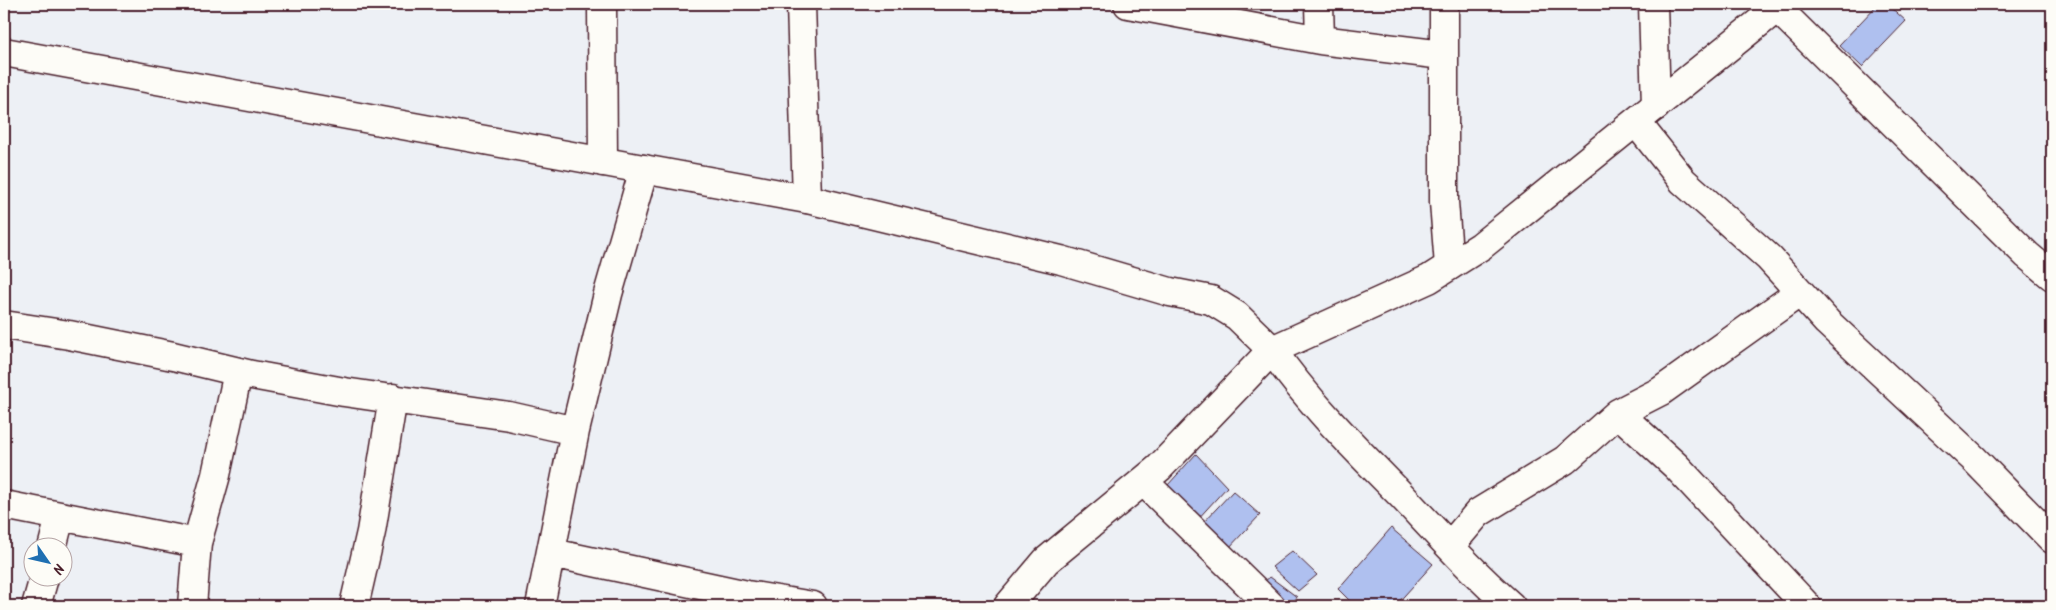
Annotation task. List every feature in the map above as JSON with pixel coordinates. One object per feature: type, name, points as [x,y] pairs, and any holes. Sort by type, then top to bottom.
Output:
[{"type":"street","points":[[602,4],[603,162]]},
{"type":"street","points":[[801,4],[807,199]]},
{"type":"street","points":[[1128,4],[1208,11],[1320,40],[1443,55]]},
{"type":"street","points":[[1319,4],[1320,40]]},
{"type":"street","points":[[1444,4],[1444,202],[1449,266]]},
{"type":"street","points":[[1653,4],[1646,114],[1683,181],[1769,258],[1827,322],[1974,459],[2052,539]]},
{"type":"street","points":[[1008,606],[1046,561],[1159,468],[1272,350],[1429,279],[1481,246],[1780,6],[2027,255],[2052,276]]},
{"type":"street","points":[[4,52],[807,199],[1061,260],[1170,292],[1211,300],[1237,316],[1272,350],[1294,382],[1450,546],[1511,606]]},
{"type":"street","points":[[540,606],[575,431],[608,294],[644,170]]},
{"type":"street","points":[[1450,546],[1478,513],[1565,460],[1618,414],[1661,390],[1800,292]]},
{"type":"street","points":[[4,325],[69,335],[174,356],[238,372],[344,392],[509,416],[575,431]]},
{"type":"street","points":[[192,606],[197,543],[216,475],[238,372]]},
{"type":"street","points":[[354,606],[371,532],[393,398]]},
{"type":"street","points":[[1618,414],[1676,466],[1807,606]]},
{"type":"street","points":[[1143,481],[1271,606]]},
{"type":"street","points":[[4,505],[197,543]]},
{"type":"street","points":[[55,538],[60,517]]},
{"type":"street","points":[[552,553],[746,600],[813,606]]},
{"type":"street","points":[[36,606],[41,588]]},
{"type":"building","points":[[1878,4],[1887,4],[1906,21],[1862,67],[1839,45]]},
{"type":"building","points":[[1196,454],[1227,487],[1196,521],[1167,486]]},
{"type":"building","points":[[1233,491],[1260,515],[1227,550],[1202,524]]},
{"type":"building","points":[[1391,528],[1433,564],[1395,606],[1355,606],[1338,589]]},
{"type":"building","points":[[1292,551],[1317,575],[1298,591],[1272,567]]},
{"type":"building","points":[[1270,577],[1297,597],[1291,606],[1283,606],[1261,584]]}]
